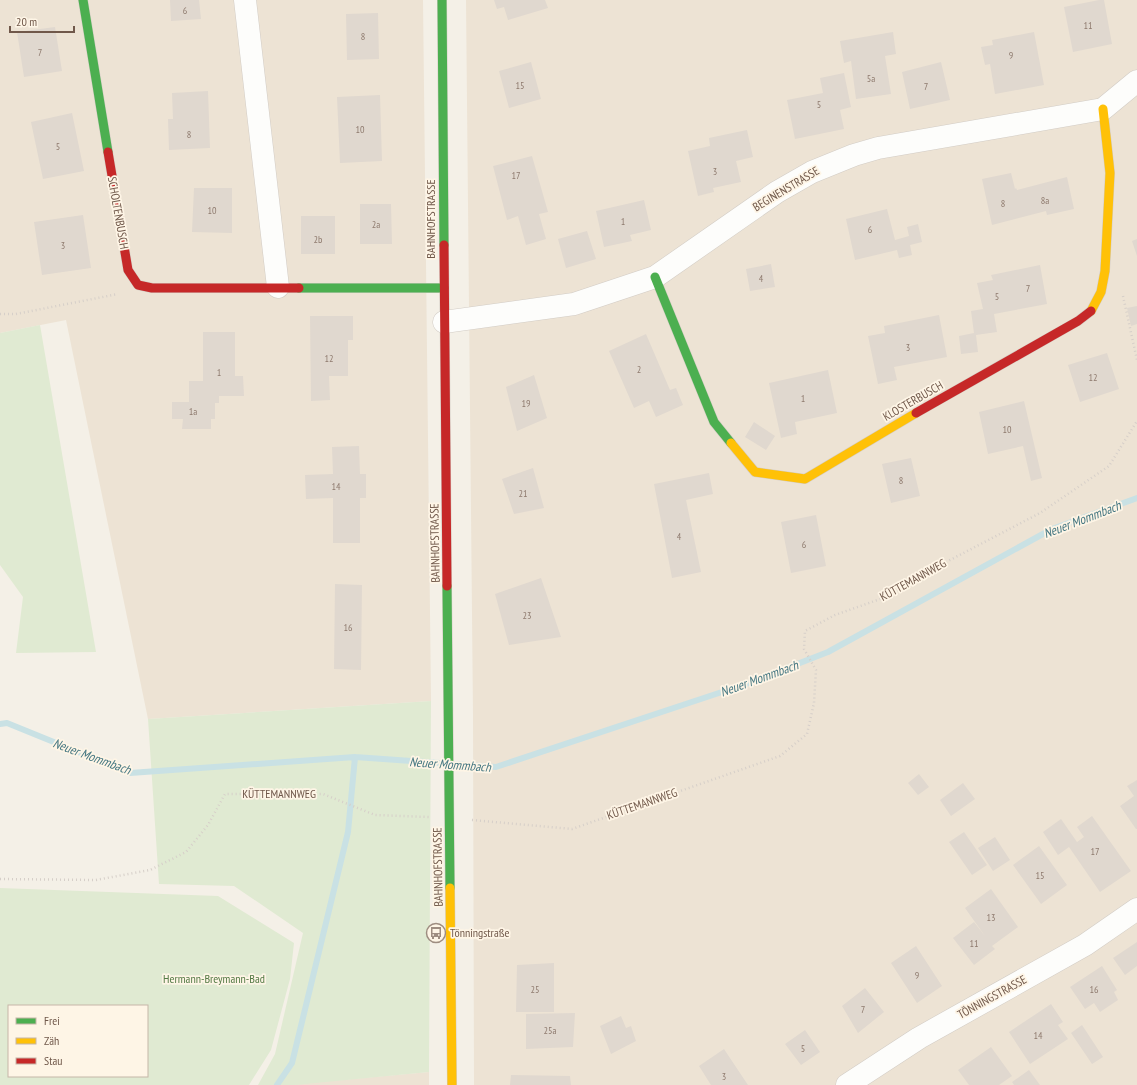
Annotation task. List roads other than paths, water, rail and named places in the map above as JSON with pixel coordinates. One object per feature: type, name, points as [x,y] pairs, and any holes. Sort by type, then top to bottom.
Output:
[{"type":"street","name":"SCHOLTENBUSCH","points":[[83,0],[128,270],[138,285],[152,288],[278,287]]},
{"type":"street","points":[[245,0],[278,287],[444,288]]},
{"type":"street","name":"BAHNHOFSTRASSE","points":[[442,0],[452,1085]]},
{"type":"street","name":"BEGINENSTRASSE","points":[[444,322],[574,304],[655,277],[777,192],[812,172],[854,155],[925,139],[1042,121],[1103,109],[1137,81]]},
{"type":"street","name":"KLOSTERBUSCH","points":[[655,277],[714,422],[755,472],[805,479],[921,409],[1078,321],[1092,310],[1101,292],[1105,272],[1110,173],[1103,109]]},
{"type":"street","name":"TÖNNINGSTRASSE","points":[[846,1085],[919,1038],[1085,944],[1137,909]]},
{"type":"waterway","name":"Neuer Mommbach","points":[[0,724],[7,723],[130,773],[355,757],[496,767],[746,684],[828,652],[1052,529],[1137,498]]},
{"type":"waterway","name":"Neuer Mommbach","points":[[277,1085],[292,1063],[348,832],[355,757]]},
{"type":"place","name":"Tönningstraße","points":[[436,933]]},
{"type":"park label","name":"Hermann-Breymann-Bad","points":[[214,979]]}]
